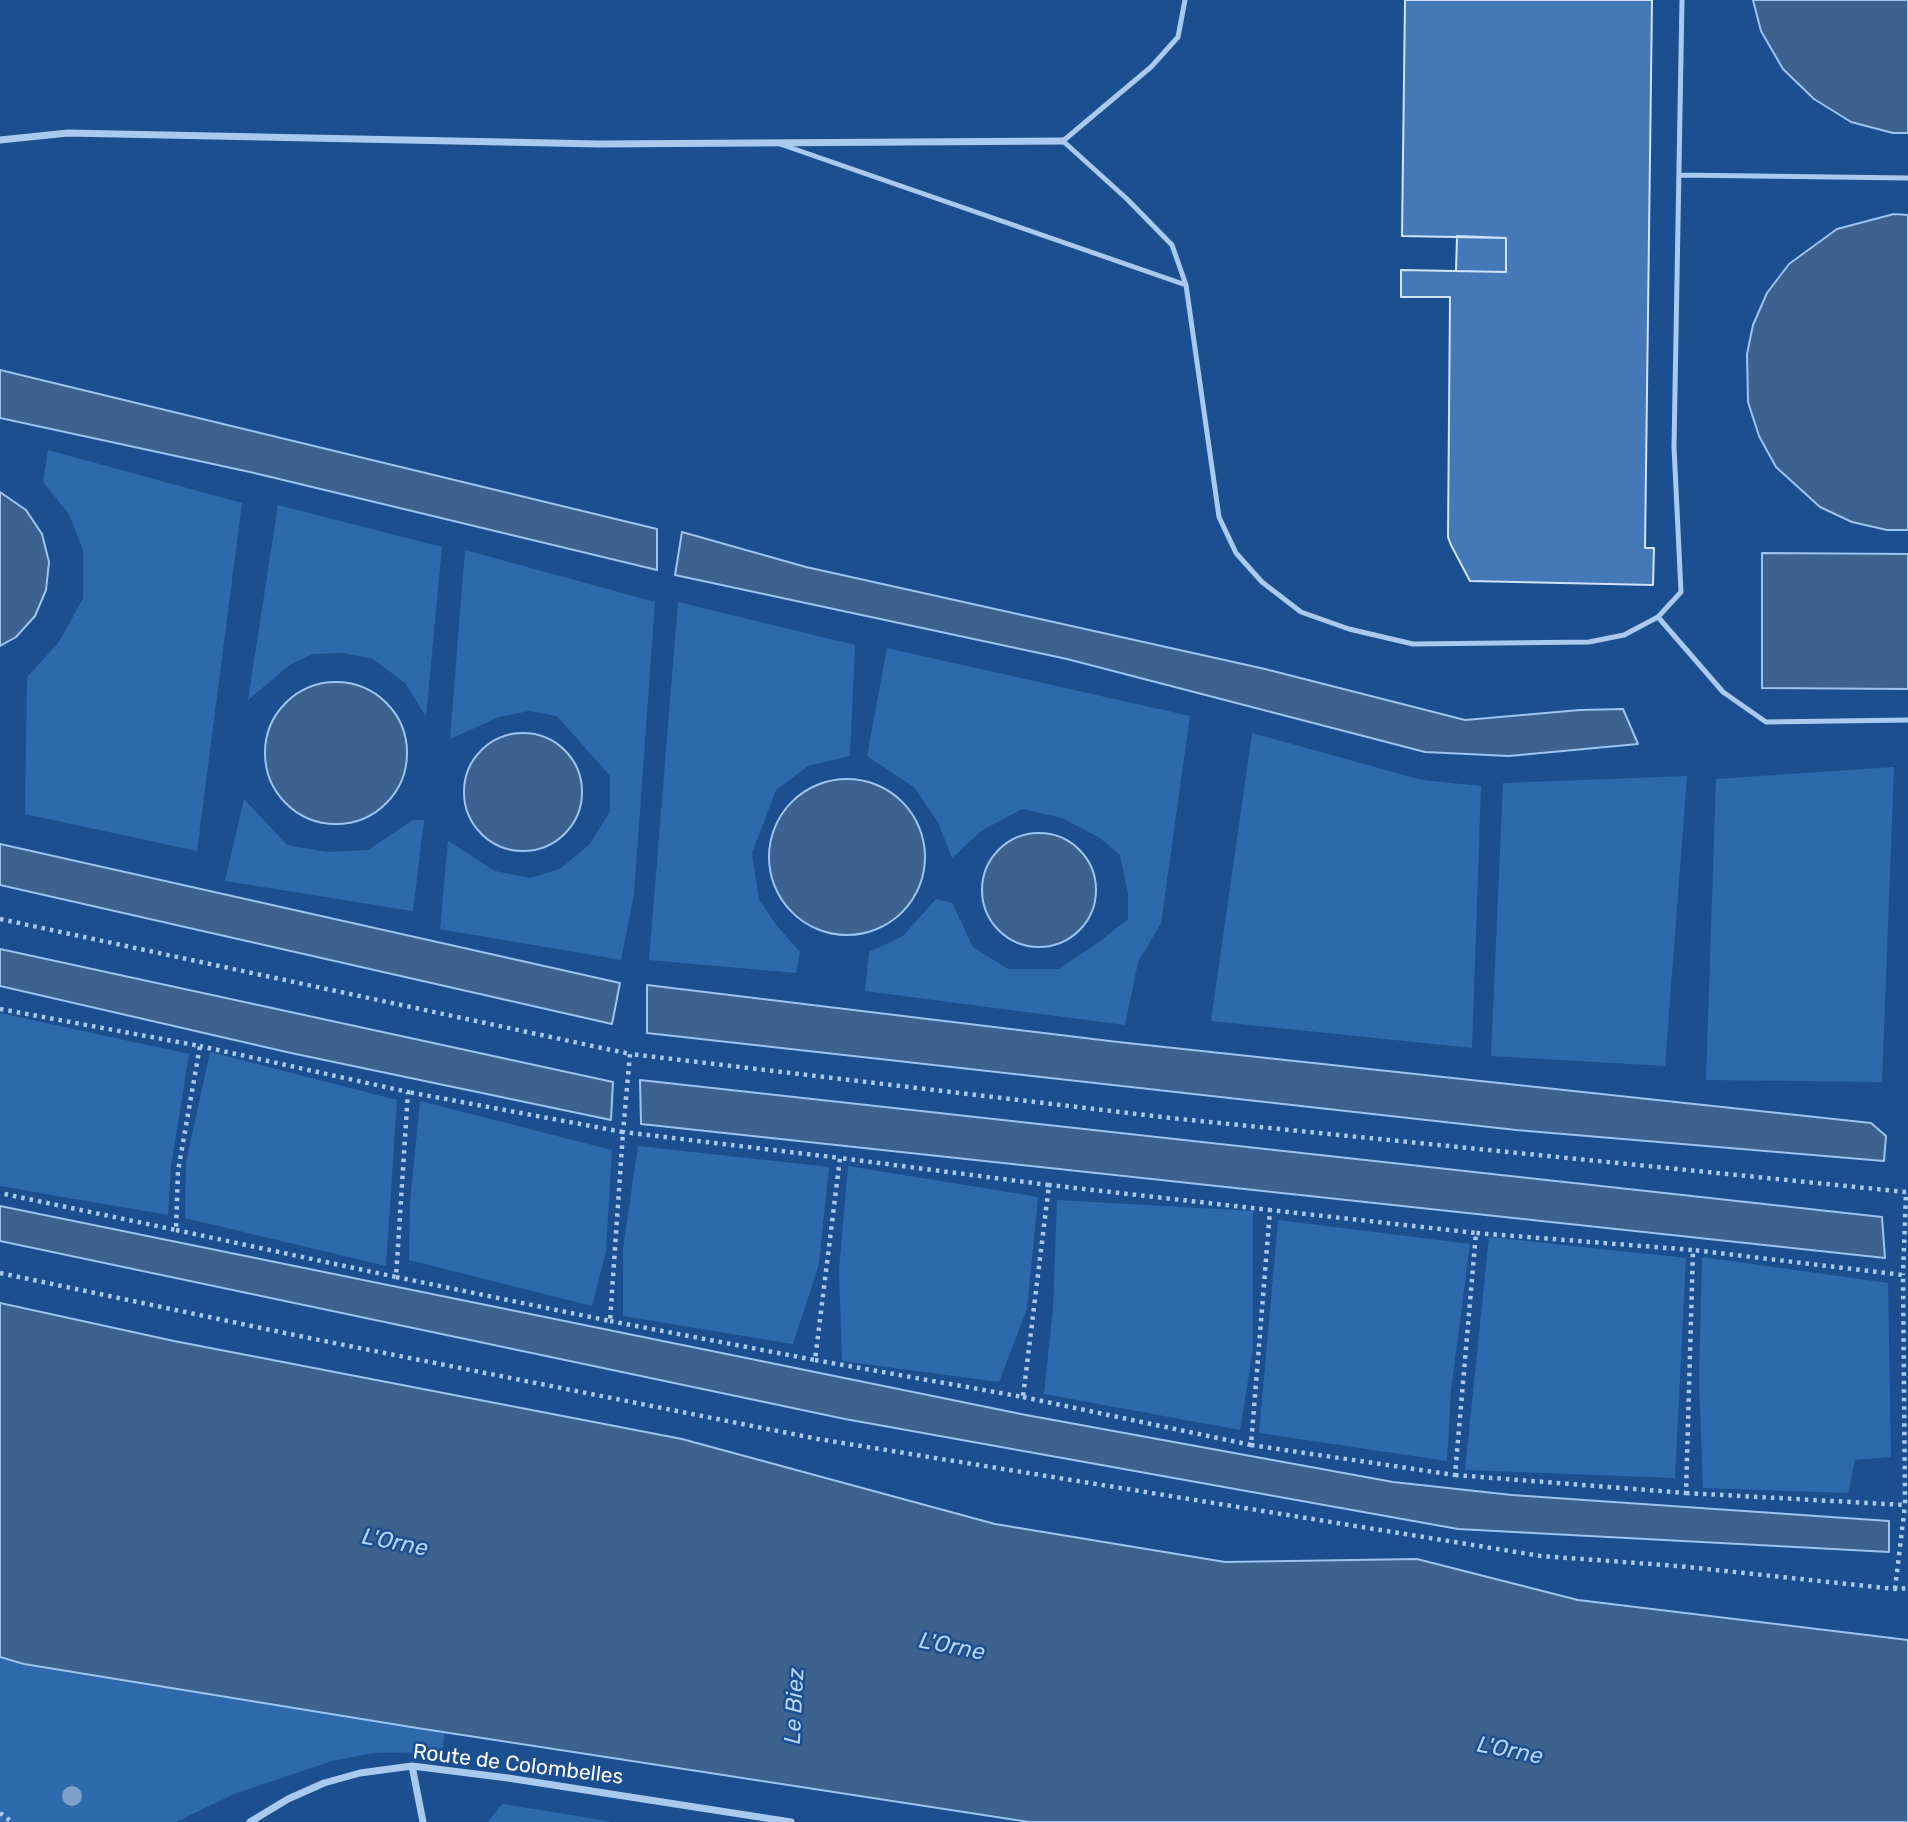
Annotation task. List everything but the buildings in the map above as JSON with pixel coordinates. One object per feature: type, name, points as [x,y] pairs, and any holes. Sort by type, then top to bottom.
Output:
[{"type":"street","points":[[0,141],[68,133],[599,144],[1063,141]]},
{"type":"street","points":[[412,1766],[423,1822]]},
{"type":"street","name":"Route de Colombelles","points":[[250,1822],[288,1799],[324,1783],[359,1773],[412,1766],[508,1778],[791,1822]]},
{"type":"lane","points":[[1185,0],[1178,37],[1151,67],[1063,141],[1127,199],[1172,245],[1186,285],[1219,517],[1236,553],[1262,583],[1301,612],[1349,629],[1413,644],[1589,642],[1624,635],[1658,617],[1681,592],[1674,447],[1682,0]]},
{"type":"lane","points":[[774,142],[1186,285]]},
{"type":"lane","points":[[1679,175],[1908,178]]},
{"type":"lane","points":[[1658,617],[1723,692],[1766,722],[1908,720]]},
{"type":"path","points":[[0,919],[630,1054],[1170,1118],[1906,1192],[1903,1275],[1905,1505],[1895,1589]]},
{"type":"path","points":[[0,1009],[200,1046],[408,1092],[623,1132],[1270,1210],[1476,1233],[1693,1250],[1903,1275]]},
{"type":"path","points":[[177,1230],[178,1171],[200,1046]]},
{"type":"path","points":[[610,1321],[630,1054]]},
{"type":"path","points":[[396,1277],[408,1092]]},
{"type":"path","points":[[815,1360],[840,1158]]},
{"type":"path","points":[[1023,1397],[1049,1185]]},
{"type":"path","points":[[0,1193],[610,1321],[1023,1397],[1251,1445],[1455,1475],[1686,1493],[1905,1505]]},
{"type":"path","points":[[1251,1445],[1270,1210]]},
{"type":"path","points":[[1455,1475],[1476,1233]]},
{"type":"path","points":[[1686,1493],[1693,1250]]},
{"type":"path","points":[[0,1273],[304,1337],[818,1439],[1541,1556],[1678,1566],[1895,1589],[1908,1588]]},
{"type":"path","points":[[0,1813],[12,1822]]},
{"type":"shaded area","points":[[48,450],[242,503],[197,851],[25,814],[27,677],[59,642],[83,598],[83,550],[69,514],[43,482]]},
{"type":"shaded area","points":[[278,505],[442,547],[426,717],[405,683],[373,659],[343,653],[313,654],[291,664],[248,700]]},
{"type":"shaded area","points":[[465,550],[655,602],[634,894],[621,960],[440,929],[448,841],[495,871],[530,878],[560,869],[590,844],[610,811],[610,776],[557,716],[529,711],[499,717],[450,739]]},
{"type":"shaded area","points":[[678,602],[855,645],[850,756],[808,766],[776,790],[752,853],[759,900],[800,952],[796,973],[649,960]]},
{"type":"shaded area","points":[[887,648],[1190,716],[1161,923],[1138,962],[1125,1025],[865,991],[869,952],[903,936],[936,899],[952,903],[973,947],[1008,969],[1058,969],[1128,919],[1128,893],[1120,855],[1100,838],[1062,818],[1022,809],[981,831],[952,858],[938,822],[914,787],[867,756]]},
{"type":"shaded area","points":[[1252,733],[1422,780],[1481,786],[1472,1048],[1211,1021]]},
{"type":"shaded area","points":[[1894,767],[1882,1082],[1706,1080],[1716,779]]},
{"type":"shaded area","points":[[1687,776],[1665,1066],[1491,1056],[1503,783]]},
{"type":"shaded area","points":[[244,799],[287,845],[326,852],[368,850],[413,820],[424,820],[413,911],[225,881]]},
{"type":"shaded area","points":[[0,1013],[189,1054],[171,1166],[168,1215],[0,1186]]},
{"type":"shaded area","points":[[210,1052],[397,1100],[386,1266],[185,1218],[186,1163]]},
{"type":"shaded area","points":[[420,1101],[612,1150],[606,1251],[592,1306],[409,1260],[410,1203]]},
{"type":"shaded area","points":[[638,1146],[829,1167],[819,1264],[793,1344],[623,1316],[623,1249]]},
{"type":"shaded area","points":[[848,1166],[1038,1197],[1027,1309],[999,1382],[842,1361],[839,1270]]},
{"type":"shaded area","points":[[1057,1200],[1253,1211],[1253,1349],[1240,1430],[1044,1394],[1053,1309]]},
{"type":"shaded area","points":[[1278,1220],[1470,1244],[1451,1391],[1447,1461],[1259,1433]]},
{"type":"shaded area","points":[[1489,1237],[1686,1258],[1675,1478],[1465,1470]]},
{"type":"shaded area","points":[[1702,1257],[1888,1283],[1891,1457],[1855,1460],[1848,1493],[1703,1488],[1699,1382]]},
{"type":"shaded area","points":[[0,1657],[24,1664],[445,1732],[442,1752],[373,1753],[332,1761],[234,1794],[176,1822],[0,1822]]},
{"type":"shaded area","points":[[502,1804],[584,1817],[612,1822],[488,1822]]},
{"type":"water","points":[[1753,0],[1908,0],[1908,133],[1893,133],[1851,122],[1814,99],[1783,69],[1761,31]]},
{"type":"water","points":[[1894,214],[1908,215],[1908,530],[1887,530],[1852,522],[1820,507],[1776,467],[1759,436],[1748,402],[1747,354],[1753,325],[1767,293],[1789,264],[1837,229]]},
{"type":"water","points":[[0,370],[657,529],[657,570],[250,472],[0,418]]},
{"type":"water","points":[[0,492],[26,510],[42,534],[49,562],[46,590],[35,616],[16,637],[0,646]]},
{"type":"water","points":[[682,532],[806,567],[1265,669],[1465,720],[1623,709],[1638,744],[1509,756],[1425,752],[1067,659],[675,575]]},
{"type":"water","points":[[1762,553],[1908,554],[1908,689],[1762,688]]},
{"type":"water","points":[[336,682],[363,687],[386,703],[402,726],[407,753],[402,780],[386,803],[363,819],[336,824],[309,819],[286,803],[270,780],[265,753],[270,726],[286,703],[309,687]]},
{"type":"water","points":[[523,733],[546,737],[565,750],[578,769],[582,792],[578,815],[565,834],[546,847],[523,851],[500,847],[481,834],[468,815],[464,792],[468,769],[481,750],[500,737]]},
{"type":"water","points":[[847,779],[877,785],[902,802],[919,827],[925,857],[919,887],[902,912],[877,929],[847,935],[817,929],[792,912],[775,887],[769,857],[775,827],[792,802],[817,785]]},
{"type":"water","points":[[1039,833],[1061,837],[1079,850],[1092,868],[1096,890],[1092,912],[1079,930],[1061,943],[1039,947],[1017,943],[999,930],[986,912],[982,890],[986,868],[999,850],[1017,837]]},
{"type":"water","points":[[0,844],[620,983],[612,1024],[0,885]]},
{"type":"water","points":[[0,949],[613,1082],[611,1120],[291,1053],[0,986]]},
{"type":"water","points":[[647,985],[1118,1042],[1871,1123],[1886,1136],[1884,1161],[1516,1130],[647,1033]]},
{"type":"water","points":[[640,1080],[1882,1217],[1885,1258],[641,1124]]},
{"type":"water","points":[[0,1206],[1026,1415],[1393,1482],[1512,1495],[1889,1521],[1889,1552],[1458,1529],[845,1419],[0,1241]]},
{"type":"water","points":[[0,1303],[174,1341],[682,1439],[995,1524],[1225,1562],[1417,1559],[1578,1600],[1908,1640],[1908,1822],[1029,1822],[417,1728],[24,1664],[0,1657]]},
{"type":"water label","name":"L'Orne","points":[[395,1543]]},
{"type":"water label","name":"L'Orne","points":[[952,1647]]},
{"type":"water label","name":"Le Biez","points":[[795,1706]]},
{"type":"water label","name":"L'Orne","points":[[1510,1751]]}]
